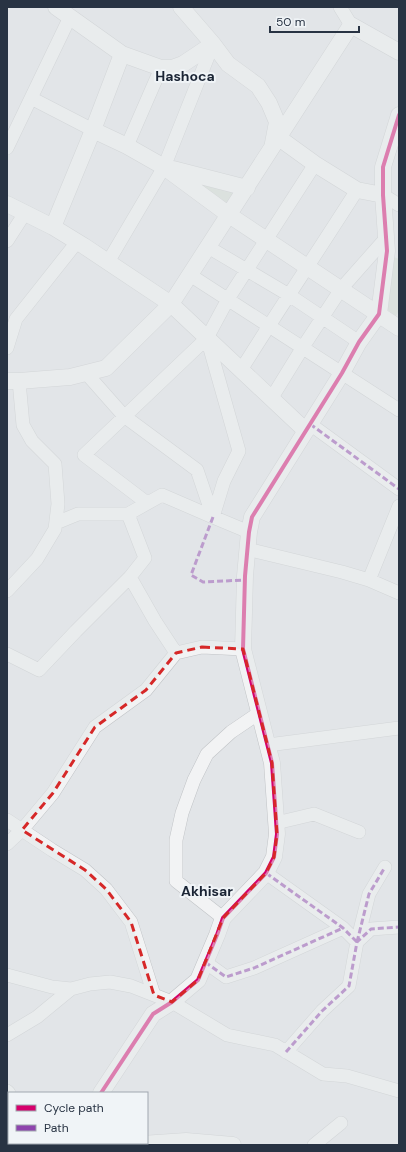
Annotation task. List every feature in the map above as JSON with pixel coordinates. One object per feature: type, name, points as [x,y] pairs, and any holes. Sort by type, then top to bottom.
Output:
[{"type":"street","points":[[56,7],[122,54],[161,68],[172,68],[183,64],[213,44]]},
{"type":"street","points":[[340,7],[351,25],[399,52]]},
{"type":"street","points":[[183,8],[228,64],[258,86],[277,122],[275,143]]},
{"type":"street","points":[[7,148],[70,17]]},
{"type":"street","points":[[7,591],[37,559],[55,529],[58,504],[55,464],[32,441],[24,425],[13,381],[70,377],[106,368],[171,304],[351,25]]},
{"type":"street","points":[[108,262],[164,167],[213,44]]},
{"type":"street","points":[[53,227],[93,130],[122,54]]},
{"type":"street","points":[[127,146],[161,68]]},
{"type":"street","points":[[31,98],[127,146],[164,167],[229,215],[341,290],[398,326]]},
{"type":"street","points":[[103,1092],[153,1014],[172,1002],[198,980],[223,918],[266,873],[274,857],[277,834],[272,763],[243,649],[245,576],[249,532],[252,517],[342,373],[359,342],[379,314],[391,248],[383,195],[383,167],[398,119]]},
{"type":"street","points":[[275,143],[315,164],[357,190],[383,195],[399,205]]},
{"type":"street","points":[[147,503],[84,455],[207,338],[228,299],[315,164]]},
{"type":"street","points":[[164,167],[247,188]]},
{"type":"street","points":[[241,370],[357,190]]},
{"type":"street","points":[[7,204],[53,227],[171,304],[271,399],[308,428],[399,489]]},
{"type":"street","points":[[7,241],[25,213]]},
{"type":"street","points":[[7,348],[16,319],[77,242]]},
{"type":"street","points":[[208,247],[248,269],[359,342]]},
{"type":"street","points":[[271,399],[322,317],[341,290],[391,248]]},
{"type":"street","points":[[190,275],[268,327],[303,347],[399,410]]},
{"type":"street","points":[[207,338],[239,451],[224,480],[213,517]]},
{"type":"street","points":[[86,373],[124,416],[197,470],[213,517]]},
{"type":"street","points":[[56,523],[78,514],[128,514],[162,495],[249,532]]},
{"type":"street","points":[[369,580],[399,506]]},
{"type":"street","points":[[8,655],[39,670],[130,577],[145,558],[128,514]]},
{"type":"street","points":[[247,549],[342,572],[369,580],[399,594]]},
{"type":"street","points":[[130,577],[155,621],[176,653]]},
{"type":"street","points":[[7,844],[22,830],[53,793],[95,727],[146,690],[176,653],[202,647],[243,649]]},
{"type":"street","points":[[223,918],[176,881],[176,840],[182,813],[194,780],[207,754],[231,732],[259,713]]},
{"type":"street","points":[[268,745],[399,728]]},
{"type":"street","points":[[276,823],[314,814],[359,832]]},
{"type":"street","points":[[7,820],[85,870],[106,889],[131,922],[154,995]]},
{"type":"street","points":[[286,1052],[322,1011],[349,986],[357,942],[369,894],[385,867]]},
{"type":"street","points":[[266,873],[343,928],[357,942]]},
{"type":"street","points":[[357,942],[371,929],[399,927]]},
{"type":"street","points":[[205,962],[226,977],[254,968],[343,928]]},
{"type":"street","points":[[7,975],[52,987],[71,989],[90,984],[110,982],[131,986],[172,1002],[227,1034],[275,1045],[323,1074],[347,1076],[399,1092]]},
{"type":"street","points":[[7,1035],[36,1017],[71,989]]},
{"type":"street","points":[[314,1145],[341,1123]]},
{"type":"street","points":[[148,1144],[186,1141],[233,1145]]},
{"type":"street","points":[[127,1145],[142,1144]]},
{"type":"highlighted area","points":[[202,647],[243,649],[272,763],[277,834],[274,857],[266,873],[223,918],[198,980],[172,1002],[154,995],[131,922],[106,889],[85,870],[22,830],[53,793],[95,727],[146,690],[176,653]]},
{"type":"shaded area","points":[[183,174],[239,188],[229,205]]},
{"type":"shaded area","points":[[391,256],[399,259],[399,311],[396,316],[385,308]]},
{"type":"marked path","points":[[310,424],[399,489]]},
{"type":"marked path","points":[[213,517],[191,575],[203,582],[245,580]]},
{"type":"marked path","points":[[357,942],[369,894],[385,867]]},
{"type":"marked path","points":[[266,873],[343,928],[357,942]]},
{"type":"marked path","points":[[286,1052],[322,1011],[349,986],[357,942],[371,929],[399,927]]},
{"type":"marked path","points":[[205,962],[226,977],[254,968],[343,928]]},
{"type":"cycle path","points":[[102,1092],[153,1014],[172,1002],[198,980],[223,918],[266,873],[274,857],[277,834],[272,763],[243,649],[245,576],[249,532],[252,517],[342,373],[359,342],[379,314],[387,251],[383,195],[383,167],[399,115]]},
{"type":"district","name":"Hashoca","points":[[185,76]]},
{"type":"district","name":"Akhisar","points":[[207,891]]}]
